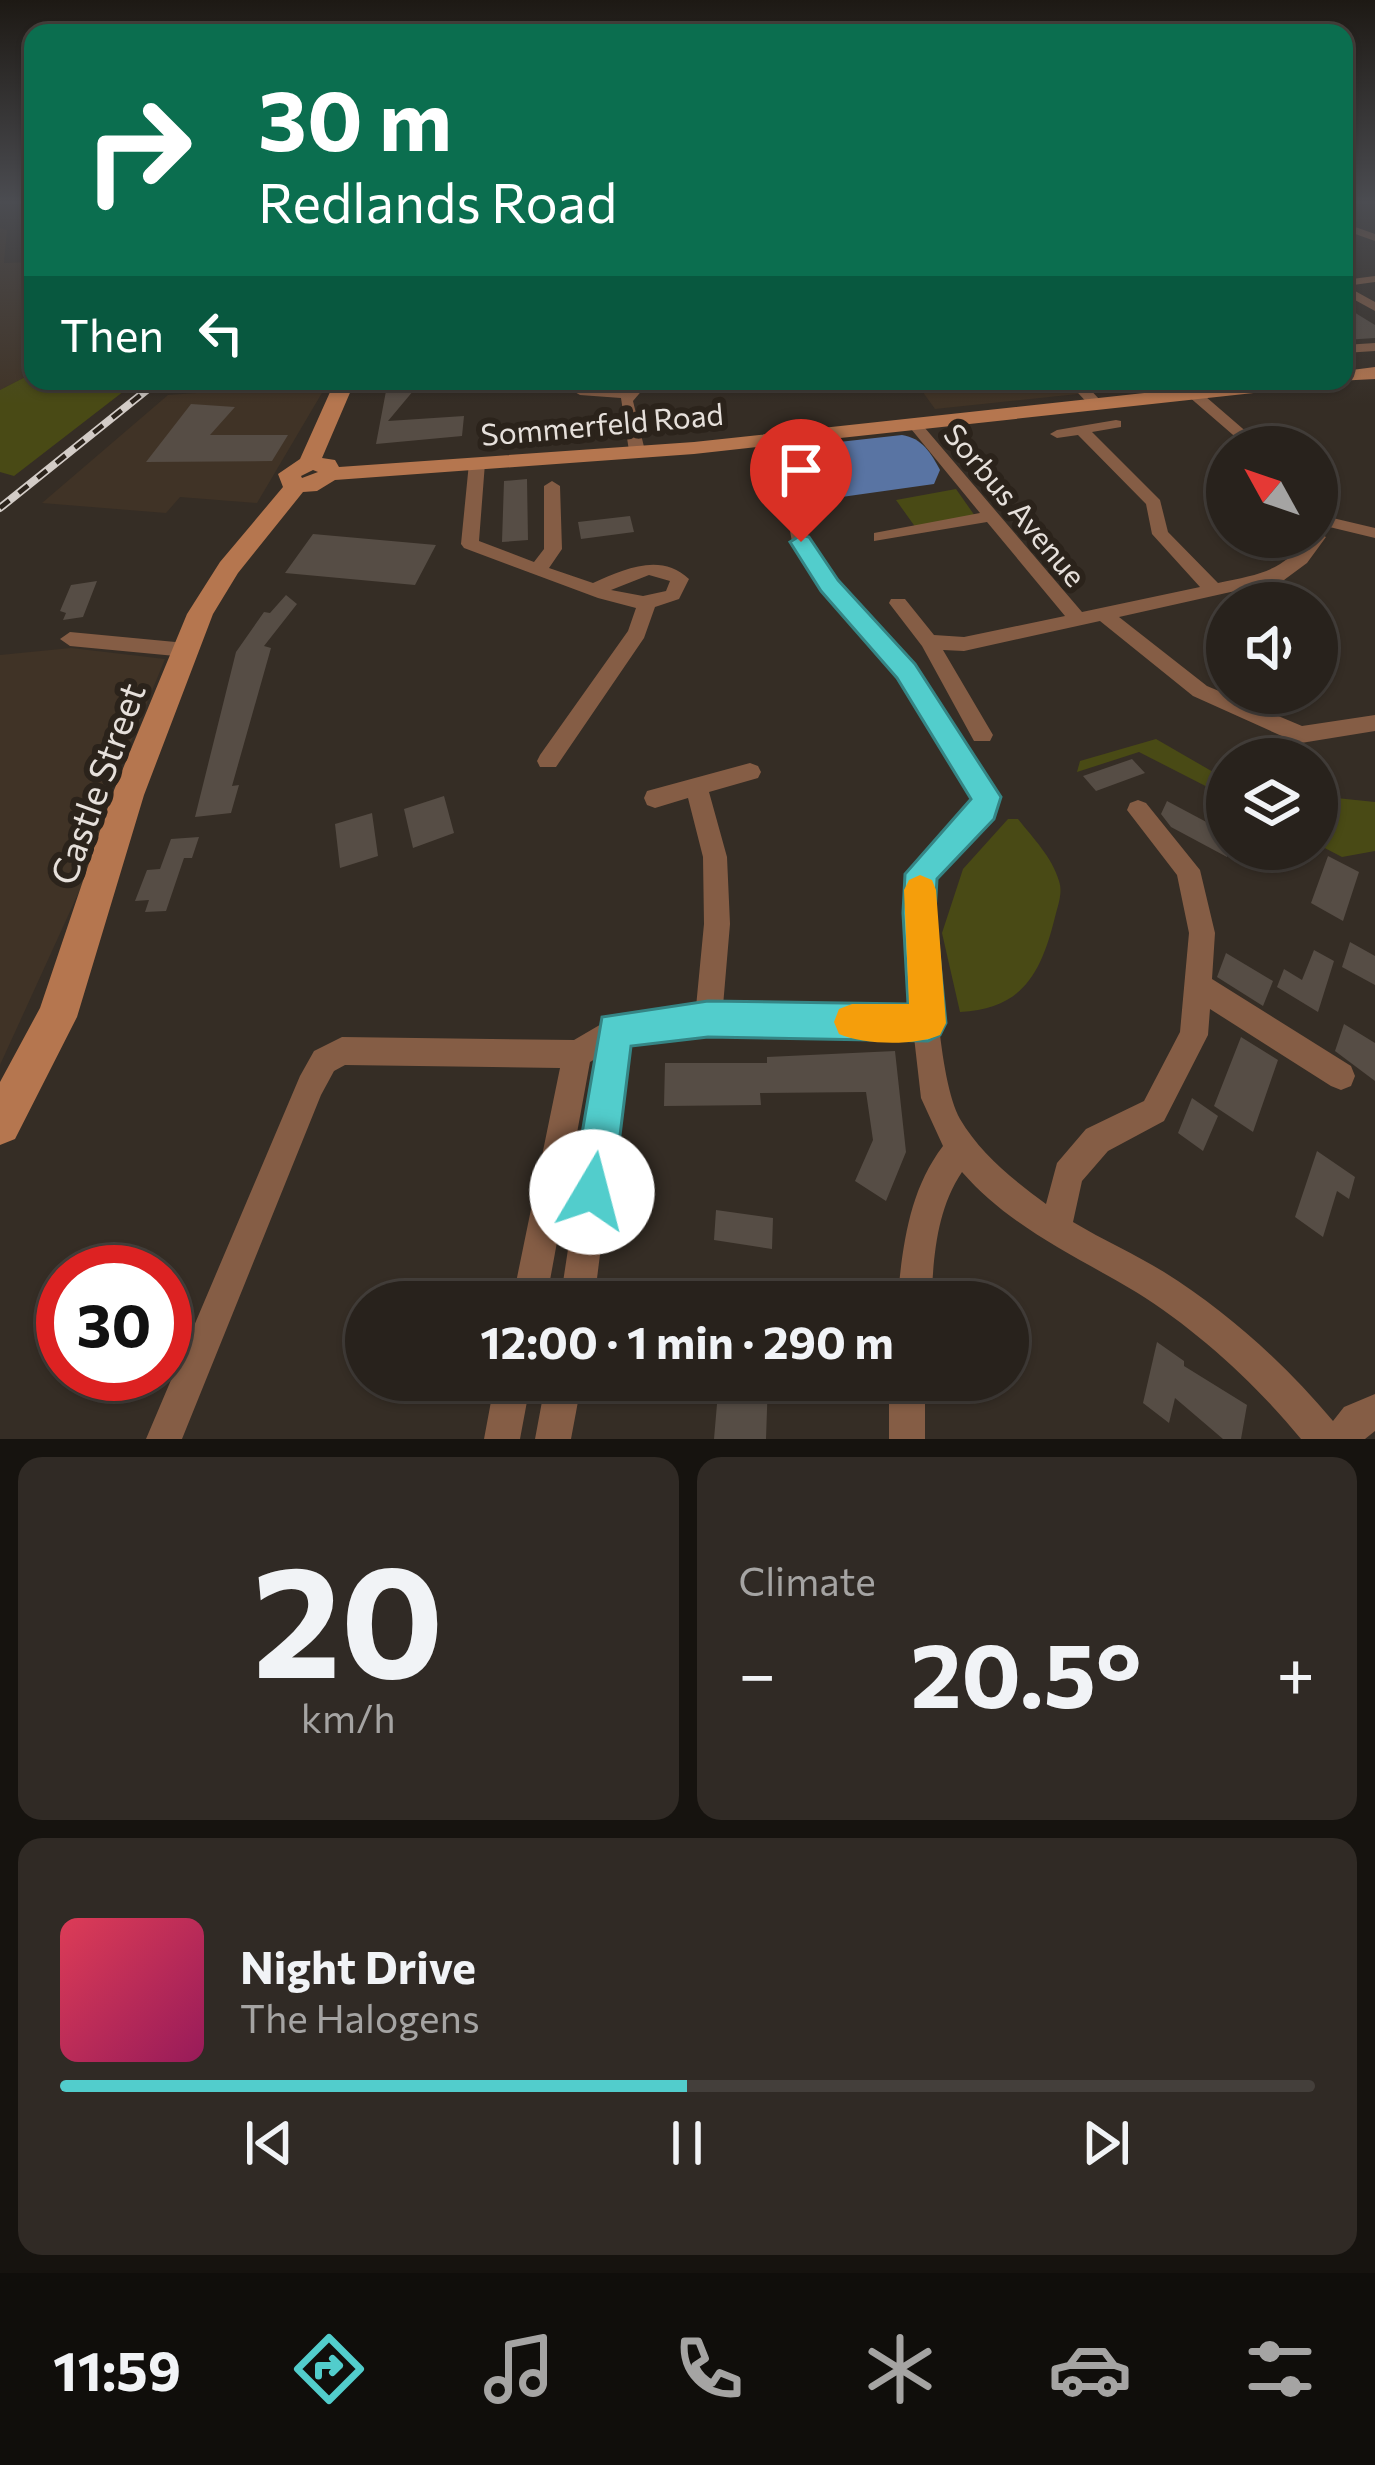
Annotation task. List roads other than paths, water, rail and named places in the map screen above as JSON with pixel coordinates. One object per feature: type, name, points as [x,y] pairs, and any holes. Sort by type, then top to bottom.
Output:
[{"type":"street","name":"Castle Street","points":[[0,1124],[57,1017],[128,795],[200,614],[229,568],[312,474],[342,390]]},
{"type":"street","points":[[634,390],[626,400],[637,451]]},
{"type":"street","points":[[1083,390],[1096,404]]},
{"type":"street","name":"Sommerfeld Road","points":[[312,474],[637,451],[1222,390]]},
{"type":"street","points":[[580,391],[630,394]]},
{"type":"street","points":[[1193,393],[1232,426]]},
{"type":"street","name":"Sorbus Avenue","points":[[914,424],[1076,618]]},
{"type":"street","points":[[1057,434],[1116,424]]},
{"type":"street","points":[[1082,430],[1154,503],[1160,534],[1206,582]]},
{"type":"street","points":[[804,434],[809,447],[793,502],[801,542],[829,586],[906,671],[986,797],[984,810],[921,874],[929,1074],[941,1114],[993,1179],[1087,1250],[1120,1262],[1217,1330],[1291,1396],[1324,1439]]},
{"type":"street","points":[[477,463],[470,544],[626,602],[647,603],[673,595],[680,579],[667,569],[648,568],[594,590]]},
{"type":"street","points":[[538,570],[554,549],[552,486]]},
{"type":"street","points":[[880,537],[990,516]]},
{"type":"street","points":[[1338,527],[1375,532]]},
{"type":"street","points":[[1248,582],[1278,576],[1302,558]]},
{"type":"street","points":[[898,603],[918,634],[929,641],[964,644],[1206,591]]},
{"type":"street","points":[[548,761],[637,633],[647,603]]},
{"type":"street","points":[[1106,616],[1186,682],[1301,735],[1375,723]]},
{"type":"street","points":[[70,639],[186,650]]},
{"type":"street","points":[[929,641],[935,660],[982,735]]},
{"type":"street","points":[[655,798],[750,772]]},
{"type":"street","points":[[697,786],[715,857],[716,924],[708,1019]]},
{"type":"street","points":[[1056,1229],[1068,1174],[1096,1140],[1154,1111],[1195,1035],[1202,933],[1188,870],[1138,810]]},
{"type":"street","points":[[1198,986],[1341,1076]]},
{"type":"street","points":[[164,1439],[324,1061],[342,1051],[577,1054],[615,1030],[708,1019],[928,1023]]},
{"type":"street","points":[[581,1281],[615,1030]]},
{"type":"street","points":[[533,1281],[577,1054]]},
{"type":"street","points":[[916,1281],[922,1210],[963,1146]]},
{"type":"street","points":[[502,1439],[510,1401]]},
{"type":"street","points":[[553,1439],[559,1401]]},
{"type":"street","points":[[907,1401],[908,1439]]},
{"type":"street","points":[[1342,1439],[1357,1420],[1375,1412]]},
{"type":"water","points":[[902,435],[920,443],[933,458],[940,470],[934,484],[806,502],[821,452],[830,443]]},
{"type":"railway","points":[[0,508],[147,390]]}]
